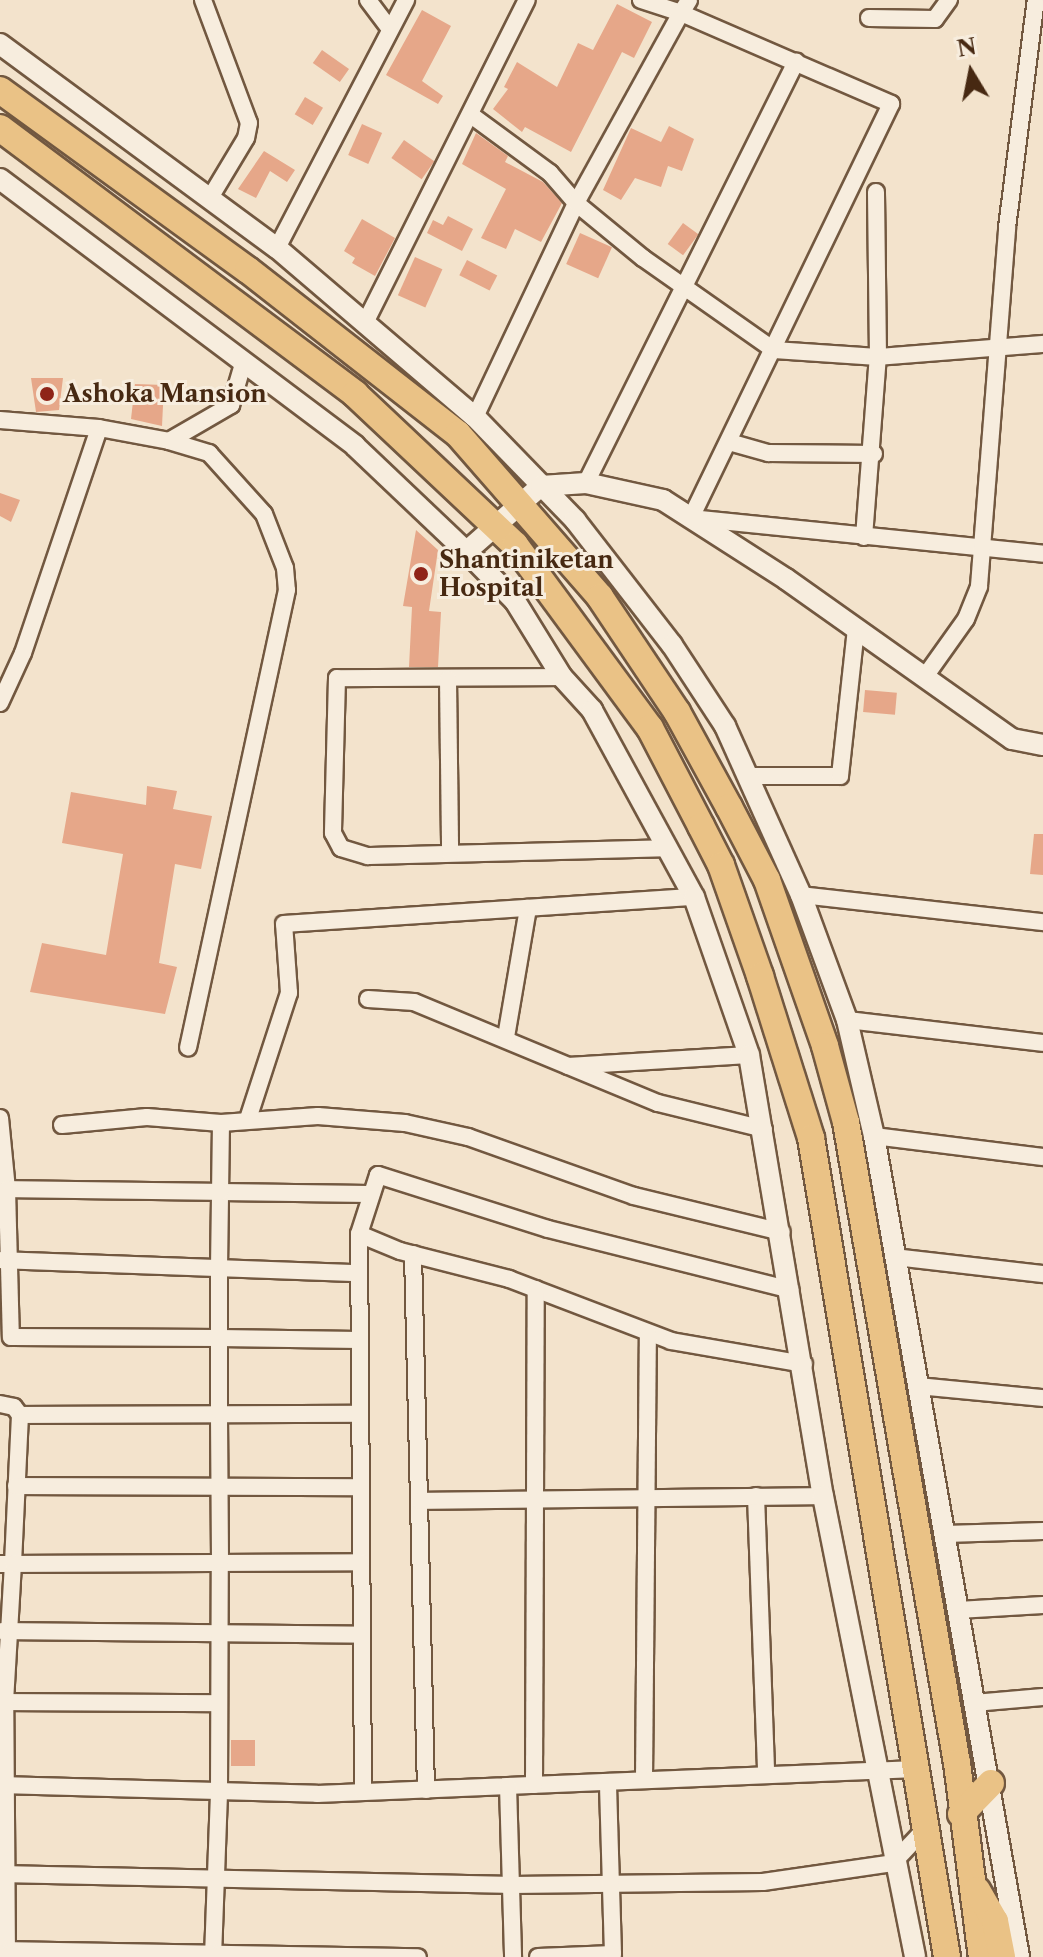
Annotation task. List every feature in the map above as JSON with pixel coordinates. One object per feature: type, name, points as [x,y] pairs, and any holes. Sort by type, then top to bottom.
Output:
[{"type":"highway","points":[[0,90],[248,270],[458,434],[600,597],[677,712],[767,880],[825,1046],[849,1138],[957,1763],[969,1877],[982,1957]]},
{"type":"highway","points":[[0,128],[355,394],[515,545],[650,728],[721,865],[811,1138],[947,1957]]},
{"type":"highway","points":[[961,1814],[991,1783]]},
{"type":"highway","points":[[969,1877],[995,1921],[1002,1957]]},
{"type":"highway","points":[[933,1957],[934,1879]]},
{"type":"street","points":[[203,0],[249,123],[246,138],[210,198]]},
{"type":"street","points":[[368,0],[390,29]]},
{"type":"street","points":[[277,248],[406,0]]},
{"type":"street","points":[[365,323],[527,0]]},
{"type":"street","points":[[641,0],[685,7],[891,104],[691,518]]},
{"type":"street","points":[[869,18],[935,19],[949,0]]},
{"type":"street","points":[[924,678],[966,619],[984,551],[997,347],[1036,0]]},
{"type":"street","points":[[475,417],[576,203],[685,7]]},
{"type":"street","points":[[0,44],[277,248],[475,417],[575,520],[672,645],[751,776],[801,895],[847,1020],[874,1136],[974,1703],[991,1783],[1019,1957]]},
{"type":"street","points":[[586,483],[686,290],[796,61]]},
{"type":"street","points":[[471,115],[550,173],[576,203],[686,290],[774,350],[878,357],[1043,344]]},
{"type":"street","points":[[0,179],[355,446],[467,551],[515,601],[562,677],[592,710],[694,897],[749,1055],[782,1232],[823,1496],[893,1863],[915,1957]]},
{"type":"street","points":[[864,537],[874,454],[878,357],[876,192]]},
{"type":"street","points":[[169,441],[231,405],[243,364]]},
{"type":"street","points":[[0,420],[99,428],[169,441],[209,453],[264,514],[285,568],[287,590],[188,1047]]},
{"type":"street","points":[[0,703],[23,653],[99,428]]},
{"type":"street","points":[[729,442],[768,453],[874,454]]},
{"type":"street","points":[[467,551],[541,486],[586,483],[663,500],[856,629],[1012,739],[1043,745]]},
{"type":"street","points":[[691,518],[984,551],[1043,554]]},
{"type":"street","points":[[751,776],[840,776],[856,629]]},
{"type":"street","points":[[562,677],[337,678],[333,833],[341,848],[368,856],[666,848]]},
{"type":"street","points":[[448,679],[450,853]]},
{"type":"street","points":[[801,895],[1043,922]]},
{"type":"street","points":[[248,1119],[289,993],[284,924],[694,897]]},
{"type":"street","points":[[506,1037],[528,908]]},
{"type":"street","points":[[368,999],[414,1002],[506,1037],[559,1066],[658,1103],[764,1129]]},
{"type":"street","points":[[847,1020],[1043,1043]]},
{"type":"street","points":[[559,1066],[749,1055]]},
{"type":"street","points":[[62,1125],[147,1117],[221,1123],[248,1119],[355,1117],[405,1123],[468,1137],[634,1196],[782,1232]]},
{"type":"street","points":[[213,1956],[219,1791],[221,1123]]},
{"type":"street","points":[[1,1128],[5,1337],[359,1340]]},
{"type":"street","points":[[874,1136],[1043,1157]]},
{"type":"street","points":[[363,1792],[358,1273],[359,1234],[369,1194],[378,1175],[548,1229],[790,1290]]},
{"type":"street","points":[[3,1189],[369,1194]]},
{"type":"street","points":[[359,1234],[413,1254],[536,1289],[648,1333],[804,1364]]},
{"type":"street","points":[[413,1254],[426,1790]]},
{"type":"street","points":[[895,1257],[1043,1274]]},
{"type":"street","points":[[5,1260],[358,1273]]},
{"type":"street","points":[[534,1785],[536,1289]]},
{"type":"street","points":[[644,1780],[648,1333]]},
{"type":"street","points":[[918,1386],[1043,1398]]},
{"type":"street","points":[[0,1404],[14,1407],[20,1415],[4,1631],[5,1952],[418,1957]]},
{"type":"street","points":[[20,1415],[219,1410],[360,1414]]},
{"type":"street","points":[[16,1486],[360,1487]]},
{"type":"street","points":[[756,1496],[766,1775]]},
{"type":"street","points":[[420,1501],[823,1496]]},
{"type":"street","points":[[945,1534],[1043,1531]]},
{"type":"street","points":[[7,1564],[220,1560],[361,1562]]},
{"type":"street","points":[[958,1610],[1043,1605]]},
{"type":"street","points":[[4,1631],[219,1631],[362,1635]]},
{"type":"street","points":[[974,1703],[1043,1697]]},
{"type":"street","points":[[3,1702],[219,1703]]},
{"type":"street","points":[[3,1785],[363,1792],[916,1769]]},
{"type":"street","points":[[538,1957],[613,1954],[608,1782]]},
{"type":"street","points":[[508,1786],[513,1957]]},
{"type":"street","points":[[4,1874],[512,1885],[763,1882],[893,1863],[927,1827]]},
{"type":"building","points":[[617,4],[652,22],[634,58],[622,52],[571,152],[525,127],[522,132],[493,109],[508,89],[504,87],[517,62],[557,87],[578,43],[593,50]]},
{"type":"building","points":[[422,10],[451,26],[422,81],[443,96],[438,104],[386,75]]},
{"type":"building","points":[[322,50],[349,69],[340,82],[313,63]]},
{"type":"building","points":[[305,97],[323,108],[313,125],[295,114]]},
{"type":"building","points":[[362,124],[382,133],[368,164],[348,155]]},
{"type":"building","points":[[669,126],[694,139],[682,171],[668,166],[661,187],[635,178],[621,200],[603,190],[631,128],[661,142]]},
{"type":"building","points":[[476,133],[508,156],[505,162],[543,182],[562,203],[541,242],[515,229],[506,249],[481,238],[506,189],[462,164]]},
{"type":"building","points":[[404,140],[434,161],[422,179],[391,158]]},
{"type":"building","points":[[264,151],[295,170],[287,182],[270,171],[256,198],[238,189]]},
{"type":"building","points":[[448,216],[473,229],[462,251],[427,233],[433,220],[443,225]]},
{"type":"building","points":[[362,219],[395,238],[375,276],[352,263],[355,258],[344,251]]},
{"type":"building","points":[[683,223],[698,234],[683,255],[668,244]]},
{"type":"building","points":[[580,233],[612,247],[598,278],[566,264]]},
{"type":"building","points":[[415,257],[442,269],[425,308],[398,295]]},
{"type":"building","points":[[467,260],[497,275],[490,291],[459,275]]},
{"type":"building","name":"Ashoka Mansion","points":[[31,378],[63,378],[59,410],[36,412]]},
{"type":"building","points":[[135,384],[164,385],[162,426],[131,419]]},
{"type":"building","points":[[0,493],[20,500],[11,522],[0,516]]},
{"type":"building","points":[[416,530],[438,550],[429,611],[441,612],[438,667],[409,667],[412,607],[403,606]]},
{"type":"building","points":[[865,690],[897,693],[895,715],[863,712]]},
{"type":"building","points":[[147,786],[177,791],[173,809],[212,816],[201,869],[175,864],[159,963],[177,967],[165,1014],[30,992],[42,943],[106,955],[123,854],[62,843],[71,792],[146,805]]},
{"type":"building","points":[[1034,834],[1043,834],[1043,875],[1030,874]]},
{"type":"building","points":[[231,1740],[255,1740],[255,1766],[231,1766]]},
{"type":"place","name":"Ashoka Mansion","points":[[47,394]]},
{"type":"place","name":"Shantiniketan Hospital","points":[[421,574]]}]
